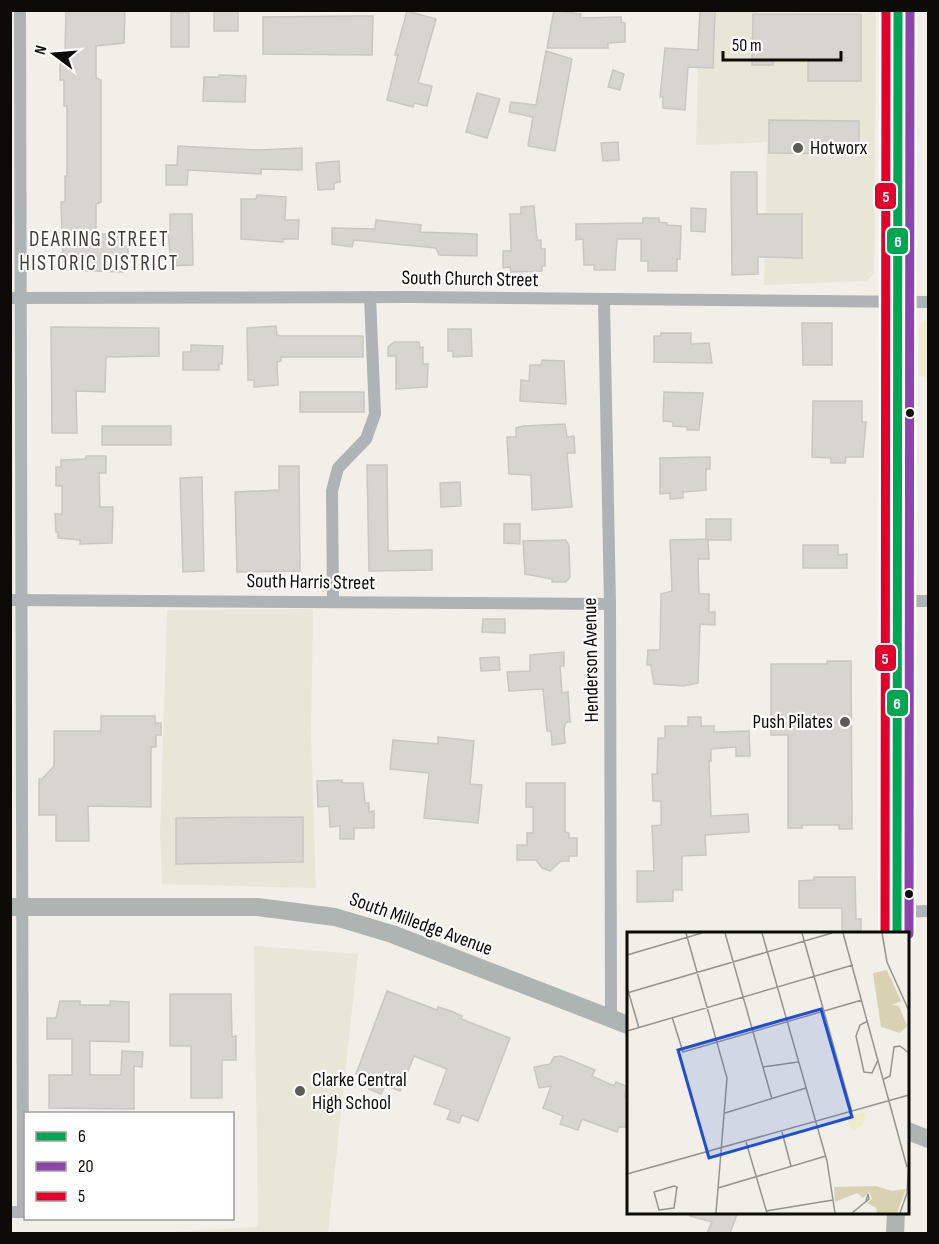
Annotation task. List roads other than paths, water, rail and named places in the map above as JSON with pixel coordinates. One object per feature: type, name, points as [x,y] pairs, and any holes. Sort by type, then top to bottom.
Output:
[{"type":"main road","points":[[897,932],[898,10]]},
{"type":"main road","name":"South Milledge Avenue","points":[[16,907],[257,908],[335,916],[392,934],[627,1025]]},
{"type":"main road","points":[[909,1131],[928,1139]]},
{"type":"main road","points":[[895,1233],[896,1214]]},
{"type":"street","points":[[17,1212],[15,600],[20,10]]},
{"type":"street","points":[[333,602],[332,491],[338,468],[366,439],[375,414],[370,297]]},
{"type":"street","name":"South Church Street","points":[[16,298],[370,297],[604,301],[928,302]]},
{"type":"street","name":"Henderson Avenue","points":[[604,301],[610,604],[611,1018]]},
{"type":"street","name":"South Harris Street","points":[[15,600],[610,604]]},
{"type":"street","points":[[898,601],[928,601]]},
{"type":"street","points":[[897,912],[928,911]]},
{"type":"place","name":"Hotworx","points":[[798,148]]},
{"type":"place","name":"Push Pilates","points":[[845,722]]},
{"type":"place","name":"Clarke Central High School","points":[[300,1091]]},
{"type":"district","name":"DEARING STREET HISTORIC DISTRICT","points":[[99,251]]}]
